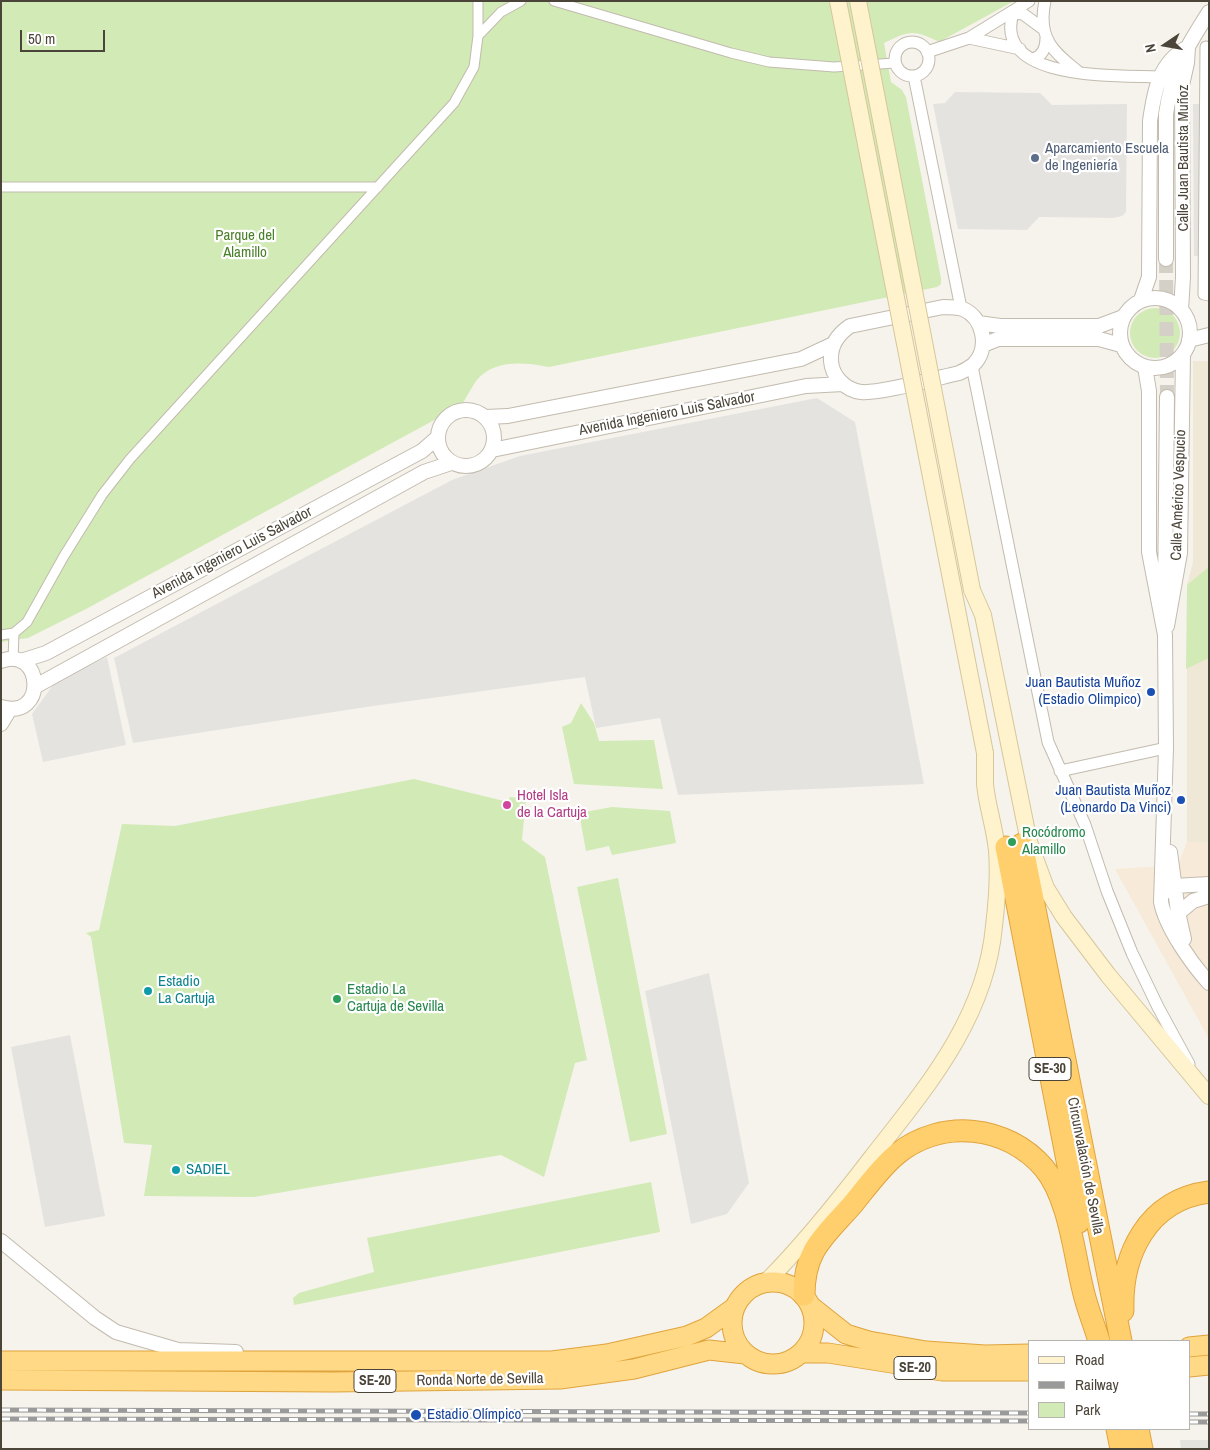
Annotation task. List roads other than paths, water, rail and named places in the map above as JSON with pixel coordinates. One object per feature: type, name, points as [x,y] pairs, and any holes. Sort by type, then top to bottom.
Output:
[{"type":"highway","name":"Circunvalación de Sevilla","points":[[1013,845],[1102,1290]]},
{"type":"highway","points":[[801,1353],[809,1344],[814,1332],[804,1275],[811,1255],[888,1162],[919,1140],[937,1134],[967,1130],[992,1134],[1015,1144],[1036,1160],[1051,1178],[1069,1228],[1102,1290],[1122,1340]]},
{"type":"highway","points":[[1099,1340],[1102,1290],[1131,1253],[1147,1226],[1170,1206],[1189,1197],[1209,1192]]},
{"type":"highway","name":"SE-20","points":[[767,1281],[781,1282],[794,1286],[808,1301],[846,1334],[869,1341],[926,1351],[1028,1354]]},
{"type":"highway","name":"Ronda Norte de Sevilla","points":[[1,1361],[552,1361],[599,1356],[687,1336],[706,1328],[735,1307],[745,1290],[753,1285],[767,1281]]},
{"type":"highway","points":[[735,1307],[732,1319],[733,1332],[737,1344],[746,1354]]},
{"type":"highway","points":[[1190,1347],[1209,1345]]},
{"type":"highway","name":"Ronda Norte de Sevilla","points":[[1,1380],[342,1382],[560,1379],[634,1369],[709,1350],[746,1354],[756,1361],[774,1364],[791,1360],[801,1353],[828,1353],[942,1371],[1028,1371]]},
{"type":"highway","points":[[1190,1367],[1209,1365]]},
{"type":"highway","points":[[1117,1430],[1121,1449]]},
{"type":"highway","points":[[1138,1430],[1142,1449]]},
{"type":"main road","points":[[838,1],[985,753],[1013,845],[1108,975],[1208,1095]]},
{"type":"main road","points":[[767,1281],[787,1262],[854,1181],[929,1084],[957,1041],[972,1009],[986,970],[992,938],[997,888],[1013,845],[983,616],[972,590],[858,1]]},
{"type":"street","points":[[1,635],[14,632],[27,622],[73,540],[102,495],[130,459],[454,103],[474,67],[478,36],[478,1]]},
{"type":"street","points":[[478,36],[501,12],[521,1]]},
{"type":"street","points":[[554,1],[731,54],[769,62],[834,68],[895,63]]},
{"type":"street","points":[[927,52],[968,38],[1029,1]]},
{"type":"street","points":[[1032,59],[1037,58],[1043,52],[1045,1]]},
{"type":"street","points":[[1013,12],[1023,14],[1044,33],[1059,57],[1082,74]]},
{"type":"street","points":[[1013,12],[1010,25],[1012,35],[1020,49],[1032,59],[1060,71],[1082,74],[1159,77],[1176,53],[1190,42]]},
{"type":"street","name":"Calle Juan Bautista Muñoz","points":[[1181,310],[1183,277],[1182,85],[1190,42],[1209,12]]},
{"type":"street","points":[[968,38],[1020,49]]},
{"type":"street","points":[[914,42],[920,44],[927,52],[927,67],[914,76],[904,74],[895,63],[896,52],[903,44],[914,42]]},
{"type":"street","points":[[1190,42],[1207,47],[1204,294],[1209,294]]},
{"type":"street","points":[[1166,259],[1166,114],[1172,82],[1178,64],[1190,42]]},
{"type":"street","points":[[914,76],[961,308],[978,323],[982,331],[983,345],[979,358],[972,366],[960,373],[863,392],[843,384],[836,376],[831,365],[833,344],[841,332],[850,326],[943,307],[961,308]]},
{"type":"street","name":"Calle Juan Bautista Muñoz","points":[[1141,300],[1149,277],[1150,121],[1159,77]]},
{"type":"street","points":[[1,187],[378,187]]},
{"type":"street","points":[[1163,298],[1181,310],[1187,319],[1189,340],[1182,355],[1172,364],[1158,368],[1145,367],[1135,362],[1121,345],[1119,331],[1123,317],[1134,304],[1141,300],[1163,298]]},
{"type":"street","points":[[978,323],[996,326],[1099,326],[1123,317]]},
{"type":"street","points":[[1189,340],[1209,335]]},
{"type":"street","points":[[983,345],[998,339],[1099,339],[1121,345]]},
{"type":"street","name":"Avenida Ingeniero Luis Salvador","points":[[486,417],[508,416],[801,359],[833,344]]},
{"type":"street","name":"Calle Américo Vespucio","points":[[1165,635],[1180,553],[1182,355]]},
{"type":"street","points":[[972,366],[1048,742],[1085,825],[1107,891],[1132,953],[1158,1007],[1208,1095]]},
{"type":"street","name":"Calle Américo Vespucio","points":[[1145,367],[1149,391],[1149,552],[1165,635],[1165,822],[1170,902],[1189,957],[1209,984]]},
{"type":"street","name":"Avenida Ingeniero Luis Salvador","points":[[492,450],[806,386],[843,384]]},
{"type":"street","points":[[1165,635],[1166,397]]},
{"type":"street","points":[[460,410],[469,410],[486,417],[494,432],[492,450],[486,459],[478,464],[460,466],[451,463],[439,447],[438,437],[444,420],[460,410]]},
{"type":"street","name":"Avenida Ingeniero Luis Salvador","points":[[12,661],[46,653],[422,451],[438,437]]},
{"type":"street","name":"Avenida Ingeniero Luis Salvador","points":[[36,686],[424,472],[451,463]]},
{"type":"street","points":[[1,724],[6,708],[24,705],[30,700],[36,686],[32,671],[12,661],[14,632]]},
{"type":"street","points":[[1060,770],[1166,748]]},
{"type":"street","name":"Calle Américo Vespucio","points":[[1165,822],[1170,902]]},
{"type":"street","points":[[1170,902],[1209,884]]},
{"type":"street","points":[[1170,902],[1193,901],[1209,896]]},
{"type":"street","points":[[1,1241],[95,1318],[116,1332],[178,1350],[236,1352],[332,1362]]},
{"type":"tunnel","points":[[1166,259],[1167,397]]},
{"type":"railway","points":[[1,1410],[1028,1413]]},
{"type":"railway","points":[[1190,1414],[1209,1414]]},
{"type":"railway","points":[[1,1419],[1028,1421]]},
{"type":"railway","points":[[1190,1422],[1209,1422]]},
{"type":"place","name":"Aparcamiento Escuela de Ingeniería","points":[[1035,158]]},
{"type":"place","name":"Juan Bautista Muñoz (Estadio Olimpico)","points":[[1151,692]]},
{"type":"place","name":"Juan Bautista Muñoz (Leonardo Da Vinci)","points":[[1181,800]]},
{"type":"place","name":"Hotel Isla de la Cartuja","points":[[507,805]]},
{"type":"place","name":"Rocódromo Alamillo","points":[[1012,842]]},
{"type":"place","name":"Estadio La Cartuja","points":[[148,991]]},
{"type":"place","name":"Estadio La Cartuja de Sevilla","points":[[337,999]]},
{"type":"place","name":"SADIEL","points":[[176,1170]]},
{"type":"place","name":"Estadio Olímpico","points":[[416,1415]]},
{"type":"park label","name":"Parque del Alamillo","points":[[245,244]]}]
